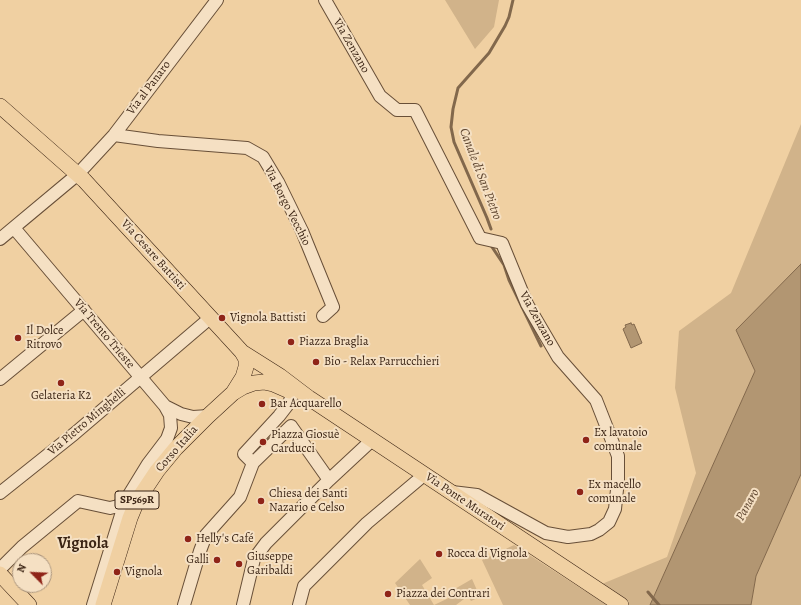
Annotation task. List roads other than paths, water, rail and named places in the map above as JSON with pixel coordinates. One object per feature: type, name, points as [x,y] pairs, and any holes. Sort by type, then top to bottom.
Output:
[{"type":"main road","name":"Via Cesare Battisti","points":[[0,106],[78,174],[159,260],[242,352],[280,376],[309,398]]},
{"type":"main road","name":"Corso Italia","points":[[103,605],[130,518],[137,501],[157,471],[176,448],[232,393],[243,377],[246,367],[246,359],[242,352]]},
{"type":"main road","name":"Corso Italia","points":[[232,393],[254,383],[264,382],[309,398]]},
{"type":"main road","name":"Via Ponte Muratori","points":[[309,398],[621,605]]},
{"type":"main road","points":[[0,574],[29,605]]},
{"type":"street","name":"Via al Panaro","points":[[0,240],[78,174],[114,135],[217,0]]},
{"type":"street","name":"Via Zenzano","points":[[325,0],[380,96],[397,110],[415,110],[480,238],[502,243],[527,304],[558,357],[596,400],[618,456],[618,480],[615,509],[609,522],[591,534],[568,537],[546,533],[477,495],[451,492]]},
{"type":"street","name":"Via Borgo Vecchio","points":[[114,135],[158,141],[247,148],[262,157],[278,182],[302,231],[333,307],[323,316]]},
{"type":"street","name":"Via Trento Trieste","points":[[14,228],[165,406],[181,414],[193,417],[208,416]]},
{"type":"street","points":[[0,379],[84,310]]},
{"type":"street","name":"Via Pietro Minghelli","points":[[0,493],[74,434],[210,318]]},
{"type":"street","points":[[253,463],[244,454],[279,416],[289,403],[293,393]]},
{"type":"street","name":"Corso Italia","points":[[93,605],[121,515],[129,495],[148,464],[167,439],[171,428],[170,415],[165,406]]},
{"type":"street","points":[[184,605],[206,535],[240,497],[253,463],[291,426],[329,480]]},
{"type":"street","points":[[243,605],[254,559],[266,543],[329,480],[372,440]]},
{"type":"street","points":[[299,605],[304,586],[367,522],[424,475]]},
{"type":"street","points":[[0,569],[22,547],[78,501],[110,508],[118,506],[129,495]]},
{"type":"water","name":"Panaro","points":[[801,264],[801,474],[756,576],[751,605],[650,605],[755,371],[736,330]]},
{"type":"water","points":[[631,323],[632,325],[634,324],[642,343],[631,348],[623,329],[626,327],[625,325]]},
{"type":"waterway","name":"Canale di San Pietro","points":[[491,229],[454,142],[451,127],[453,109],[458,88],[489,53],[505,26],[513,0]]},
{"type":"waterway","name":"Canale di San Pietro","points":[[492,247],[504,265],[509,280],[541,346]]},
{"type":"waterway","name":"Canale di San Pietro","points":[[648,592],[659,605]]},
{"type":"place","name":"Vignola Battisti","points":[[222,318]]},
{"type":"place","name":"Il Dolce Ritrovo","points":[[18,338]]},
{"type":"place","name":"Piazza Braglia","points":[[291,342]]},
{"type":"place","name":"Bio - Relax Parrucchieri","points":[[316,362]]},
{"type":"place","name":"Gelateria K2","points":[[61,383]]},
{"type":"place","name":"Bar Acquarello","points":[[262,404]]},
{"type":"place","name":"Ex lavatoio comunale","points":[[586,440]]},
{"type":"place","name":"Piazza Giosuè Carducci","points":[[263,442]]},
{"type":"place","name":"Ex macello comunale","points":[[580,492]]},
{"type":"place","name":"Chiesa dei Santi Nazario e Celso","points":[[261,501]]},
{"type":"place","name":"Helly's Café","points":[[188,539]]},
{"type":"place","name":"Rocca di Vignola","points":[[439,554]]},
{"type":"place","name":"Galli","points":[[217,560]]},
{"type":"place","name":"Giuseppe Garibaldi","points":[[239,564]]},
{"type":"place","name":"Vignola","points":[[117,572]]},
{"type":"place","name":"Piazza dei Contrari","points":[[388,594]]},
{"type":"district","name":"Vignola","points":[[83,544]]}]
